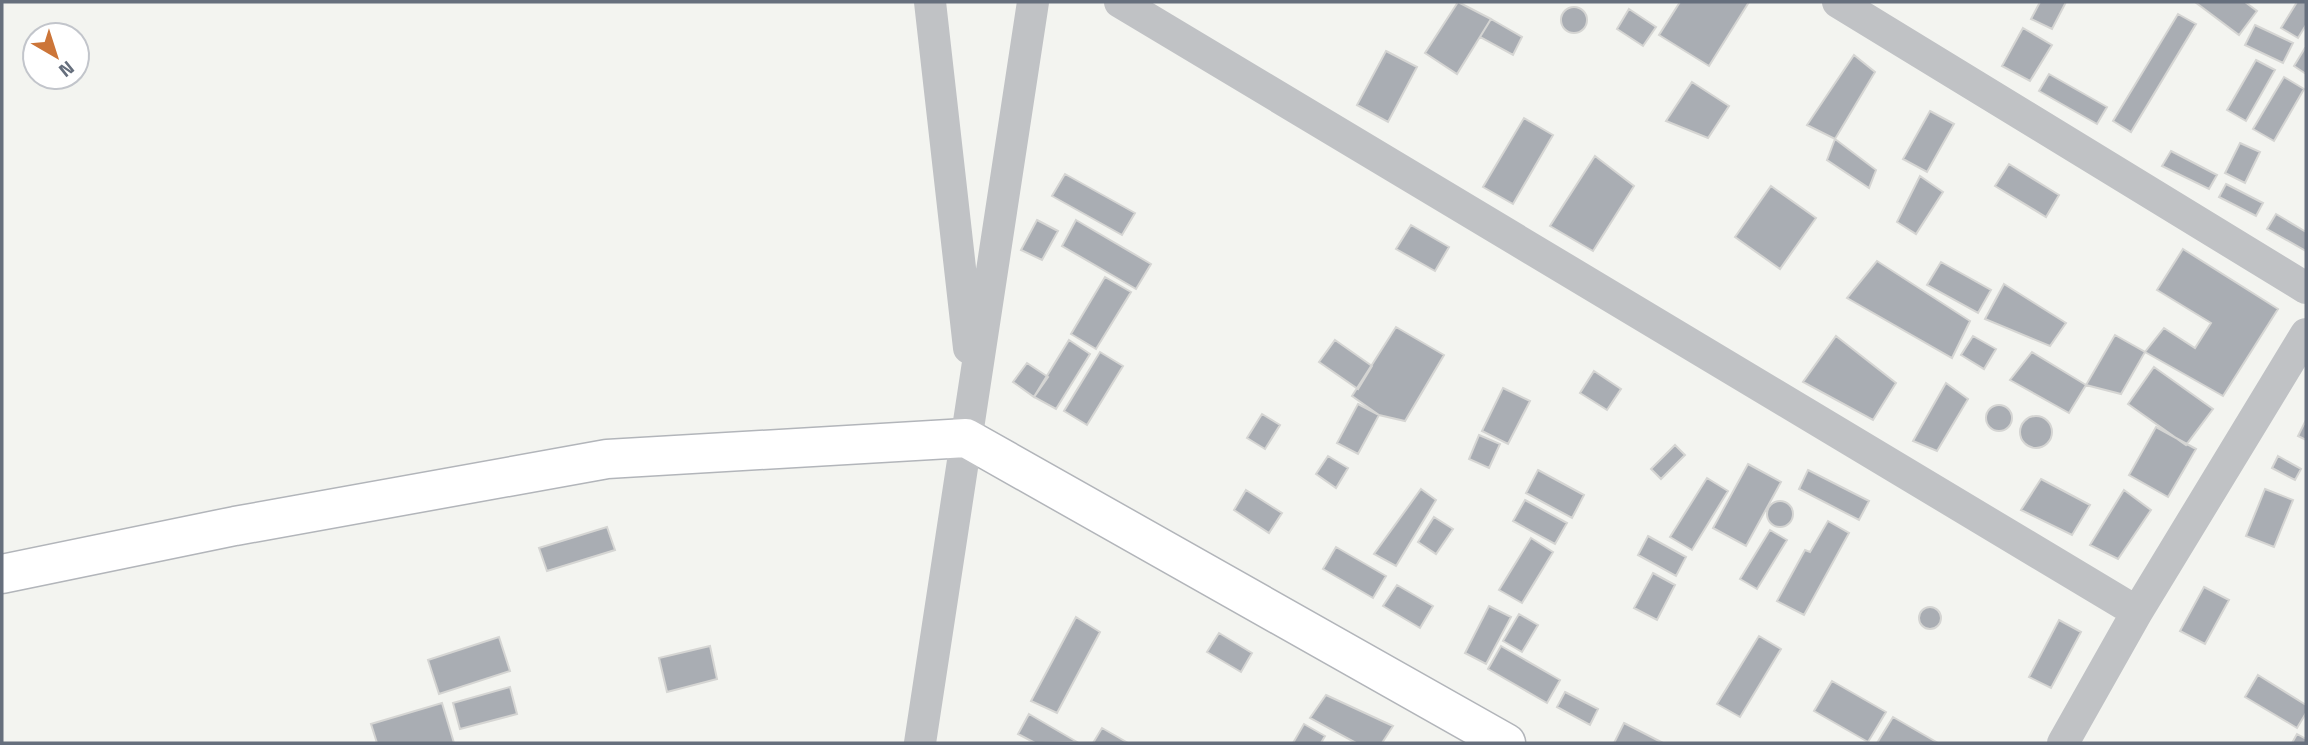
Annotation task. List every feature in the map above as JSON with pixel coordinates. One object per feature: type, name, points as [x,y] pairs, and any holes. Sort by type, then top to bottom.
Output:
[{"type":"street","points":[[930,2],[974,388]]},
{"type":"street","points":[[920,743],[1033,2]]},
{"type":"street","points":[[1120,2],[2137,612]]},
{"type":"street","points":[[1838,2],[2306,288]]},
{"type":"street","points":[[2063,743],[2137,612],[2306,334]]},
{"type":"street","points":[[2,574],[235,526],[607,458],[966,438],[1506,743]]},
{"type":"building","points":[[1458,2],[1491,19],[1457,74],[1425,53]]},
{"type":"building","points":[[1680,2],[1749,2],[1709,66],[1659,35]]},
{"type":"building","points":[[2040,2],[2066,2],[2052,29],[2031,19]]},
{"type":"building","points":[[2195,2],[2245,2],[2257,11],[2239,35]]},
{"type":"building","points":[[2297,2],[2306,2],[2306,25],[2298,38],[2281,28]]},
{"type":"building","points":[[1574,7],[1583,11],[1587,20],[1583,29],[1574,33],[1565,29],[1561,20],[1565,11]]},
{"type":"building","points":[[1629,9],[1656,27],[1643,46],[1617,29]]},
{"type":"building","points":[[2178,14],[2196,24],[2131,132],[2113,121]]},
{"type":"building","points":[[1491,19],[1522,37],[1513,55],[1480,37]]},
{"type":"building","points":[[2255,25],[2293,43],[2283,63],[2245,45]]},
{"type":"building","points":[[2023,28],[2052,45],[2030,81],[2002,66]]},
{"type":"building","points":[[2306,48],[2306,74],[2294,66]]},
{"type":"building","points":[[1386,51],[1417,67],[1388,122],[1357,105]]},
{"type":"building","points":[[1854,55],[1875,72],[1835,139],[1807,125]]},
{"type":"building","points":[[2256,60],[2275,70],[2246,121],[2227,110]]},
{"type":"building","points":[[2049,74],[2107,107],[2097,124],[2039,91]]},
{"type":"building","points":[[2284,77],[2304,89],[2274,141],[2253,129]]},
{"type":"building","points":[[1692,82],[1729,106],[1708,138],[1666,121]]},
{"type":"building","points":[[1930,111],[1954,124],[1927,172],[1903,159]]},
{"type":"building","points":[[1524,118],[1553,135],[1513,204],[1483,187]]},
{"type":"building","points":[[1835,139],[1876,170],[1869,188],[1827,160]]},
{"type":"building","points":[[2240,143],[2260,152],[2245,183],[2225,173]]},
{"type":"building","points":[[2171,151],[2217,175],[2209,189],[2162,166]]},
{"type":"building","points":[[1595,156],[1634,186],[1593,251],[1550,226]]},
{"type":"building","points":[[2009,164],[2059,195],[2046,217],[1995,186]]},
{"type":"building","points":[[1065,174],[1135,213],[1122,235],[1052,196]]},
{"type":"building","points":[[1920,176],[1943,192],[1916,234],[1897,222]]},
{"type":"building","points":[[2226,184],[2263,203],[2256,216],[2219,197]]},
{"type":"building","points":[[1771,186],[1816,218],[1780,269],[1735,237]]},
{"type":"building","points":[[2276,214],[2306,232],[2306,251],[2267,229]]},
{"type":"building","points":[[1037,220],[1058,231],[1042,260],[1021,250]]},
{"type":"building","points":[[1076,220],[1151,264],[1136,289],[1062,246]]},
{"type":"building","points":[[1411,225],[1449,247],[1435,271],[1396,249]]},
{"type":"building","points":[[2183,249],[2278,309],[2223,396],[2145,352],[2164,328],[2195,348],[2211,323],[2157,290]]},
{"type":"building","points":[[1877,261],[1970,321],[1952,358],[1847,298]]},
{"type":"building","points":[[1941,262],[1991,290],[1978,313],[1927,285]]},
{"type":"building","points":[[1105,277],[1131,292],[1096,349],[1071,334]]},
{"type":"building","points":[[2004,284],[2066,323],[2050,346],[1985,319]]},
{"type":"building","points":[[1396,327],[1444,355],[1405,421],[1379,415],[1352,396]]},
{"type":"building","points":[[2115,335],[2145,352],[2121,394],[2086,385]]},
{"type":"building","points":[[1836,336],[1896,383],[1873,420],[1803,382]]},
{"type":"building","points":[[1973,336],[1996,349],[1984,369],[1961,355]]},
{"type":"building","points":[[1069,340],[1090,354],[1056,409],[1034,397]]},
{"type":"building","points":[[1335,340],[1372,366],[1358,389],[1319,362]]},
{"type":"building","points":[[1100,352],[1123,366],[1087,425],[1064,411]]},
{"type":"building","points":[[2032,352],[2086,385],[2069,413],[2010,380]]},
{"type":"building","points":[[1027,363],[1048,377],[1034,397],[1013,382]]},
{"type":"building","points":[[2154,367],[2213,409],[2186,445],[2128,404]]},
{"type":"building","points":[[1594,371],[1621,389],[1607,410],[1580,393]]},
{"type":"building","points":[[1946,383],[1968,399],[1937,451],[1913,441]]},
{"type":"building","points":[[1503,388],[1530,401],[1508,444],[1482,431]]},
{"type":"building","points":[[1358,404],[1379,415],[1358,454],[1337,443]]},
{"type":"building","points":[[1999,405],[2008,409],[2012,418],[2008,427],[1999,431],[1990,427],[1986,418],[1990,409]]},
{"type":"building","points":[[1262,414],[1280,425],[1265,449],[1247,438]]},
{"type":"building","points":[[2036,416],[2047,421],[2052,432],[2047,443],[2036,448],[2025,443],[2020,432],[2025,421]]},
{"type":"building","points":[[2306,420],[2306,440],[2298,436]]},
{"type":"building","points":[[2156,427],[2196,449],[2168,497],[2129,475]]},
{"type":"building","points":[[1479,435],[1500,444],[1489,468],[1469,459]]},
{"type":"building","points":[[1675,445],[1685,455],[1661,479],[1651,469]]},
{"type":"building","points":[[1328,456],[1348,468],[1336,488],[1316,474]]},
{"type":"building","points":[[2278,456],[2301,469],[2295,480],[2272,468]]},
{"type":"building","points":[[1748,464],[1781,482],[1746,546],[1713,528]]},
{"type":"building","points":[[1538,470],[1584,495],[1572,518],[1526,493]]},
{"type":"building","points":[[1808,470],[1869,501],[1859,520],[1799,489]]},
{"type":"building","points":[[1707,478],[1728,491],[1692,550],[1670,537]]},
{"type":"building","points":[[2041,479],[2090,505],[2072,535],[2021,510]]},
{"type":"building","points":[[1421,489],[1436,500],[1396,566],[1374,554]]},
{"type":"building","points":[[2265,489],[2293,500],[2274,547],[2246,536]]},
{"type":"building","points":[[1246,490],[1282,513],[1269,533],[1234,510]]},
{"type":"building","points":[[2124,490],[2151,510],[2118,559],[2090,545]]},
{"type":"building","points":[[1525,500],[1567,523],[1555,544],[1513,521]]},
{"type":"building","points":[[1780,501],[1789,505],[1793,514],[1789,523],[1780,527],[1771,523],[1767,514],[1771,505]]},
{"type":"building","points":[[1434,517],[1453,529],[1436,554],[1418,542]]},
{"type":"building","points":[[1828,521],[1849,533],[1804,615],[1777,601],[1805,550],[1810,552]]},
{"type":"building","points":[[607,527],[615,550],[547,571],[539,548]]},
{"type":"building","points":[[1770,530],[1787,540],[1757,589],[1740,579]]},
{"type":"building","points":[[1648,536],[1686,557],[1676,576],[1638,555]]},
{"type":"building","points":[[1531,538],[1553,552],[1522,603],[1499,590]]},
{"type":"building","points":[[1336,547],[1386,576],[1373,598],[1323,569]]},
{"type":"building","points":[[1653,573],[1675,585],[1657,620],[1634,608]]},
{"type":"building","points":[[1397,585],[1433,606],[1420,628],[1383,606]]},
{"type":"building","points":[[2204,587],[2229,600],[2205,644],[2180,631]]},
{"type":"building","points":[[1489,606],[1511,617],[1486,664],[1465,653]]},
{"type":"building","points":[[1930,607],[1940,614],[1941,618],[1934,628],[1930,629],[1920,622],[1919,618],[1926,608]]},
{"type":"building","points":[[1519,614],[1538,625],[1522,652],[1503,641]]},
{"type":"building","points":[[1076,617],[1100,632],[1057,713],[1031,701]]},
{"type":"building","points":[[2059,620],[2081,632],[2051,688],[2029,677]]},
{"type":"building","points":[[1219,633],[1252,653],[1241,672],[1207,652]]},
{"type":"building","points":[[1759,636],[1781,649],[1740,717],[1717,704]]},
{"type":"building","points":[[499,637],[510,671],[439,694],[428,660]]},
{"type":"building","points":[[710,646],[717,679],[667,692],[659,658]]},
{"type":"building","points":[[1501,646],[1560,680],[1547,703],[1488,669]]},
{"type":"building","points":[[2258,675],[2306,705],[2306,713],[2297,728],[2245,697]]},
{"type":"building","points":[[1832,681],[1886,712],[1868,742],[1814,711]]},
{"type":"building","points":[[510,687],[517,714],[460,729],[453,703]]},
{"type":"building","points":[[1565,692],[1598,709],[1590,725],[1557,707]]},
{"type":"building","points":[[1326,695],[1393,726],[1382,743],[1356,743],[1310,718]]},
{"type":"building","points":[[442,703],[454,743],[377,743],[371,724]]},
{"type":"building","points":[[1029,714],[1077,742],[1035,743],[1018,734]]},
{"type":"building","points":[[1893,717],[1938,743],[1877,743]]},
{"type":"building","points":[[1624,723],[1663,743],[1614,743]]},
{"type":"building","points":[[1304,724],[1325,736],[1321,743],[1293,743]]},
{"type":"building","points":[[1102,728],[1128,743],[1093,743]]},
{"type":"building","points":[[2297,734],[2306,739],[2306,743],[2292,743]]}]
